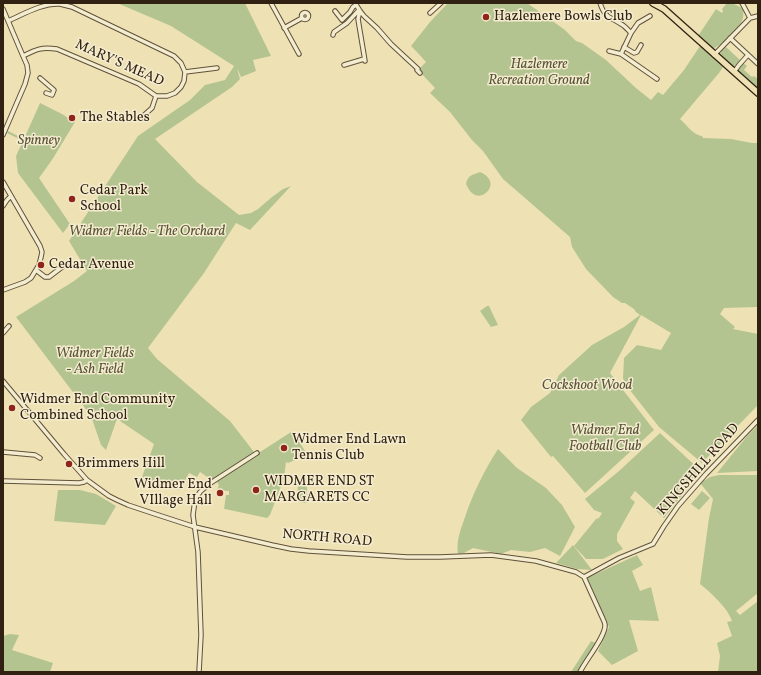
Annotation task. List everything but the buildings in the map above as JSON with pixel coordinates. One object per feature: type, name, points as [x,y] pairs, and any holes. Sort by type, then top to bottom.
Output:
[{"type":"main road","points":[[653,3],[664,9],[758,93]]},
{"type":"street","points":[[270,3],[299,54]]},
{"type":"street","points":[[430,13],[441,3]]},
{"type":"street","points":[[600,3],[602,11],[608,17],[622,24],[631,33]]},
{"type":"street","points":[[742,3],[750,18]]},
{"type":"street","name":"MARY'S MEAD","points":[[8,21],[48,5],[60,4],[72,7],[174,56],[181,63],[185,72],[184,81],[175,93],[167,96],[156,96],[139,84],[57,49],[37,49],[23,56]]},
{"type":"street","points":[[335,11],[342,20],[356,4],[359,11],[418,69],[417,70],[420,73]]},
{"type":"street","points":[[3,9],[27,65],[28,73],[27,79],[3,133]]},
{"type":"street","points":[[333,35],[338,27],[347,23],[359,11]]},
{"type":"street","points":[[344,65],[364,60],[358,19],[359,11]]},
{"type":"street","points":[[621,54],[631,33],[638,23],[650,16]]},
{"type":"street","points":[[714,54],[750,18],[758,16]]},
{"type":"street","points":[[284,28],[302,18]]},
{"type":"street","points":[[730,38],[758,64]]},
{"type":"street","points":[[624,48],[634,53],[637,52],[642,45]]},
{"type":"street","points":[[639,49],[643,52]]},
{"type":"street","points":[[609,51],[621,54],[657,79]]},
{"type":"street","points":[[734,72],[738,65],[748,55]]},
{"type":"street","points":[[185,72],[217,68]]},
{"type":"street","points":[[413,71],[417,68]]},
{"type":"street","points":[[40,78],[54,90],[52,95],[46,94]]},
{"type":"street","points":[[142,117],[152,108],[156,96]]},
{"type":"street","points":[[3,119],[9,122]]},
{"type":"street","points":[[3,182],[42,252],[39,264],[30,278],[25,282],[3,290]]},
{"type":"street","points":[[3,206],[11,196]]},
{"type":"street","points":[[36,270],[46,277],[49,277],[66,264]]},
{"type":"street","points":[[3,333],[9,326]]},
{"type":"street","points":[[3,381],[64,454],[88,480],[79,483],[3,481]]},
{"type":"street","name":"KINGSHILL ROAD","points":[[584,577],[619,558],[653,544],[678,506],[706,474],[758,420]]},
{"type":"street","points":[[3,452],[35,455],[40,458]]},
{"type":"street","points":[[199,672],[201,635],[198,552],[193,515],[195,500],[200,492],[209,484],[257,453]]},
{"type":"street","name":"NORTH ROAD","points":[[88,480],[109,496],[128,505],[195,527],[272,545],[303,550],[407,557],[491,555],[536,561],[576,572],[584,577]]},
{"type":"street","points":[[580,672],[598,643],[606,626],[584,577]]},
{"type":"green space","points":[[117,3],[245,3],[271,56],[253,60],[256,71],[241,77],[237,68],[240,79],[232,87],[155,139],[197,182],[239,215],[251,213],[283,189],[291,186],[250,230],[236,223],[204,273],[148,348],[157,359],[230,421],[254,452],[213,481],[200,472],[197,477],[189,473],[180,490],[142,477],[154,444],[117,419],[106,450],[101,445],[91,416],[16,317],[74,281],[87,271],[69,241],[138,136],[190,100],[205,85],[225,80],[234,66],[171,26]]},
{"type":"green space","points":[[448,3],[527,3],[565,30],[576,41],[582,43],[606,60],[651,100],[658,92],[663,95],[684,70],[700,46],[723,67],[680,119],[693,132],[702,136],[703,138],[731,139],[758,143],[758,307],[724,308],[720,314],[735,327],[733,329],[758,334],[758,405],[702,463],[659,427],[625,384],[623,378],[624,358],[637,345],[661,350],[671,333],[641,315],[610,373],[654,430],[585,493],[553,456],[551,457],[521,420],[531,407],[550,393],[559,375],[592,345],[624,327],[640,315],[625,303],[622,303],[613,297],[586,269],[572,247],[570,237],[503,179],[483,151],[472,140],[450,112],[430,93],[435,88],[418,70],[426,62],[411,46],[430,22]]},
{"type":"green space","points":[[727,3],[732,3],[742,8],[743,19],[728,38],[720,45],[712,49],[698,36],[716,9],[722,13],[722,9]]},
{"type":"green space","points":[[726,47],[740,60],[733,68],[721,57],[720,54]]},
{"type":"green space","points":[[742,62],[747,66],[744,70],[752,77],[754,76],[758,79],[758,90],[738,71]]},
{"type":"green space","name":"Spinney","points":[[40,103],[75,122],[52,160],[39,178],[70,224],[63,233],[18,173],[16,156],[23,141],[7,133],[8,131],[24,139]]},
{"type":"green space","points":[[480,172],[487,176],[490,181],[490,186],[489,190],[485,193],[476,195],[469,190],[466,184],[469,177]]},
{"type":"green space","points":[[489,306],[498,325],[491,327],[480,311]]},
{"type":"green space","points":[[758,425],[758,471],[717,473],[748,435]]},
{"type":"green space","points":[[291,432],[307,454],[288,463],[286,462],[284,478],[270,515],[267,518],[224,509],[226,495],[229,495],[229,491],[217,490],[219,485],[217,482],[237,467]]},
{"type":"green space","points":[[660,433],[701,471],[664,518],[635,491],[630,498],[635,502],[617,534],[617,541],[623,549],[603,559],[586,559],[574,546],[602,513],[594,510],[585,499],[619,471]]},
{"type":"green space","points":[[498,449],[517,468],[546,488],[562,505],[575,527],[560,556],[545,548],[530,552],[511,550],[501,554],[473,548],[464,553],[458,554],[459,537],[467,511],[479,483]]},
{"type":"green space","points":[[719,475],[758,475],[758,593],[736,611],[740,615],[758,601],[758,672],[718,672],[720,656],[717,643],[732,636],[727,622],[732,621],[723,606],[700,584],[713,499],[700,483],[710,477]]},
{"type":"green space","points":[[298,484],[307,484],[307,503],[297,502]]},
{"type":"green space","points":[[58,490],[80,490],[96,494],[116,506],[105,525],[54,521]]},
{"type":"green space","points":[[702,491],[710,498],[699,510],[691,504]]},
{"type":"green space","points":[[573,545],[592,570],[577,569],[556,563]]},
{"type":"green space","points":[[637,555],[643,565],[632,571],[640,591],[651,587],[659,621],[629,620],[638,651],[612,665],[598,651],[609,627],[587,578]]},
{"type":"green space","points":[[10,634],[19,635],[12,650],[53,663],[50,672],[3,672],[3,636]]},
{"type":"green space","points":[[591,641],[596,643],[578,672],[571,672]]},
{"type":"place","name":"Hazlemere Bowls Club","points":[[486,17]]},
{"type":"place","name":"The Stables","points":[[72,118]]},
{"type":"place","name":"Cedar Park School","points":[[72,199]]},
{"type":"place","name":"Cedar Avenue","points":[[41,265]]},
{"type":"place","name":"Widmer End Community Combined School","points":[[12,408]]},
{"type":"place","name":"Widmer End Lawn Tennis Club","points":[[284,448]]},
{"type":"place","name":"Brimmers Hill","points":[[69,464]]},
{"type":"place","name":"WIDMER END ST MARGARETS CC","points":[[256,490]]},
{"type":"place","name":"Widmer End VIllage Hall","points":[[220,493]]},
{"type":"park label","name":"Hazlemere Recreation Ground","points":[[539,74]]},
{"type":"park label","name":"Widmer Fields - The Orchard","points":[[147,232]]},
{"type":"park label","name":"Widmer Fields - Ash Field","points":[[95,362]]},
{"type":"park label","name":"Cockshoot Wood","points":[[587,386]]},
{"type":"park label","name":"Widmer End Football Club","points":[[605,440]]}]
